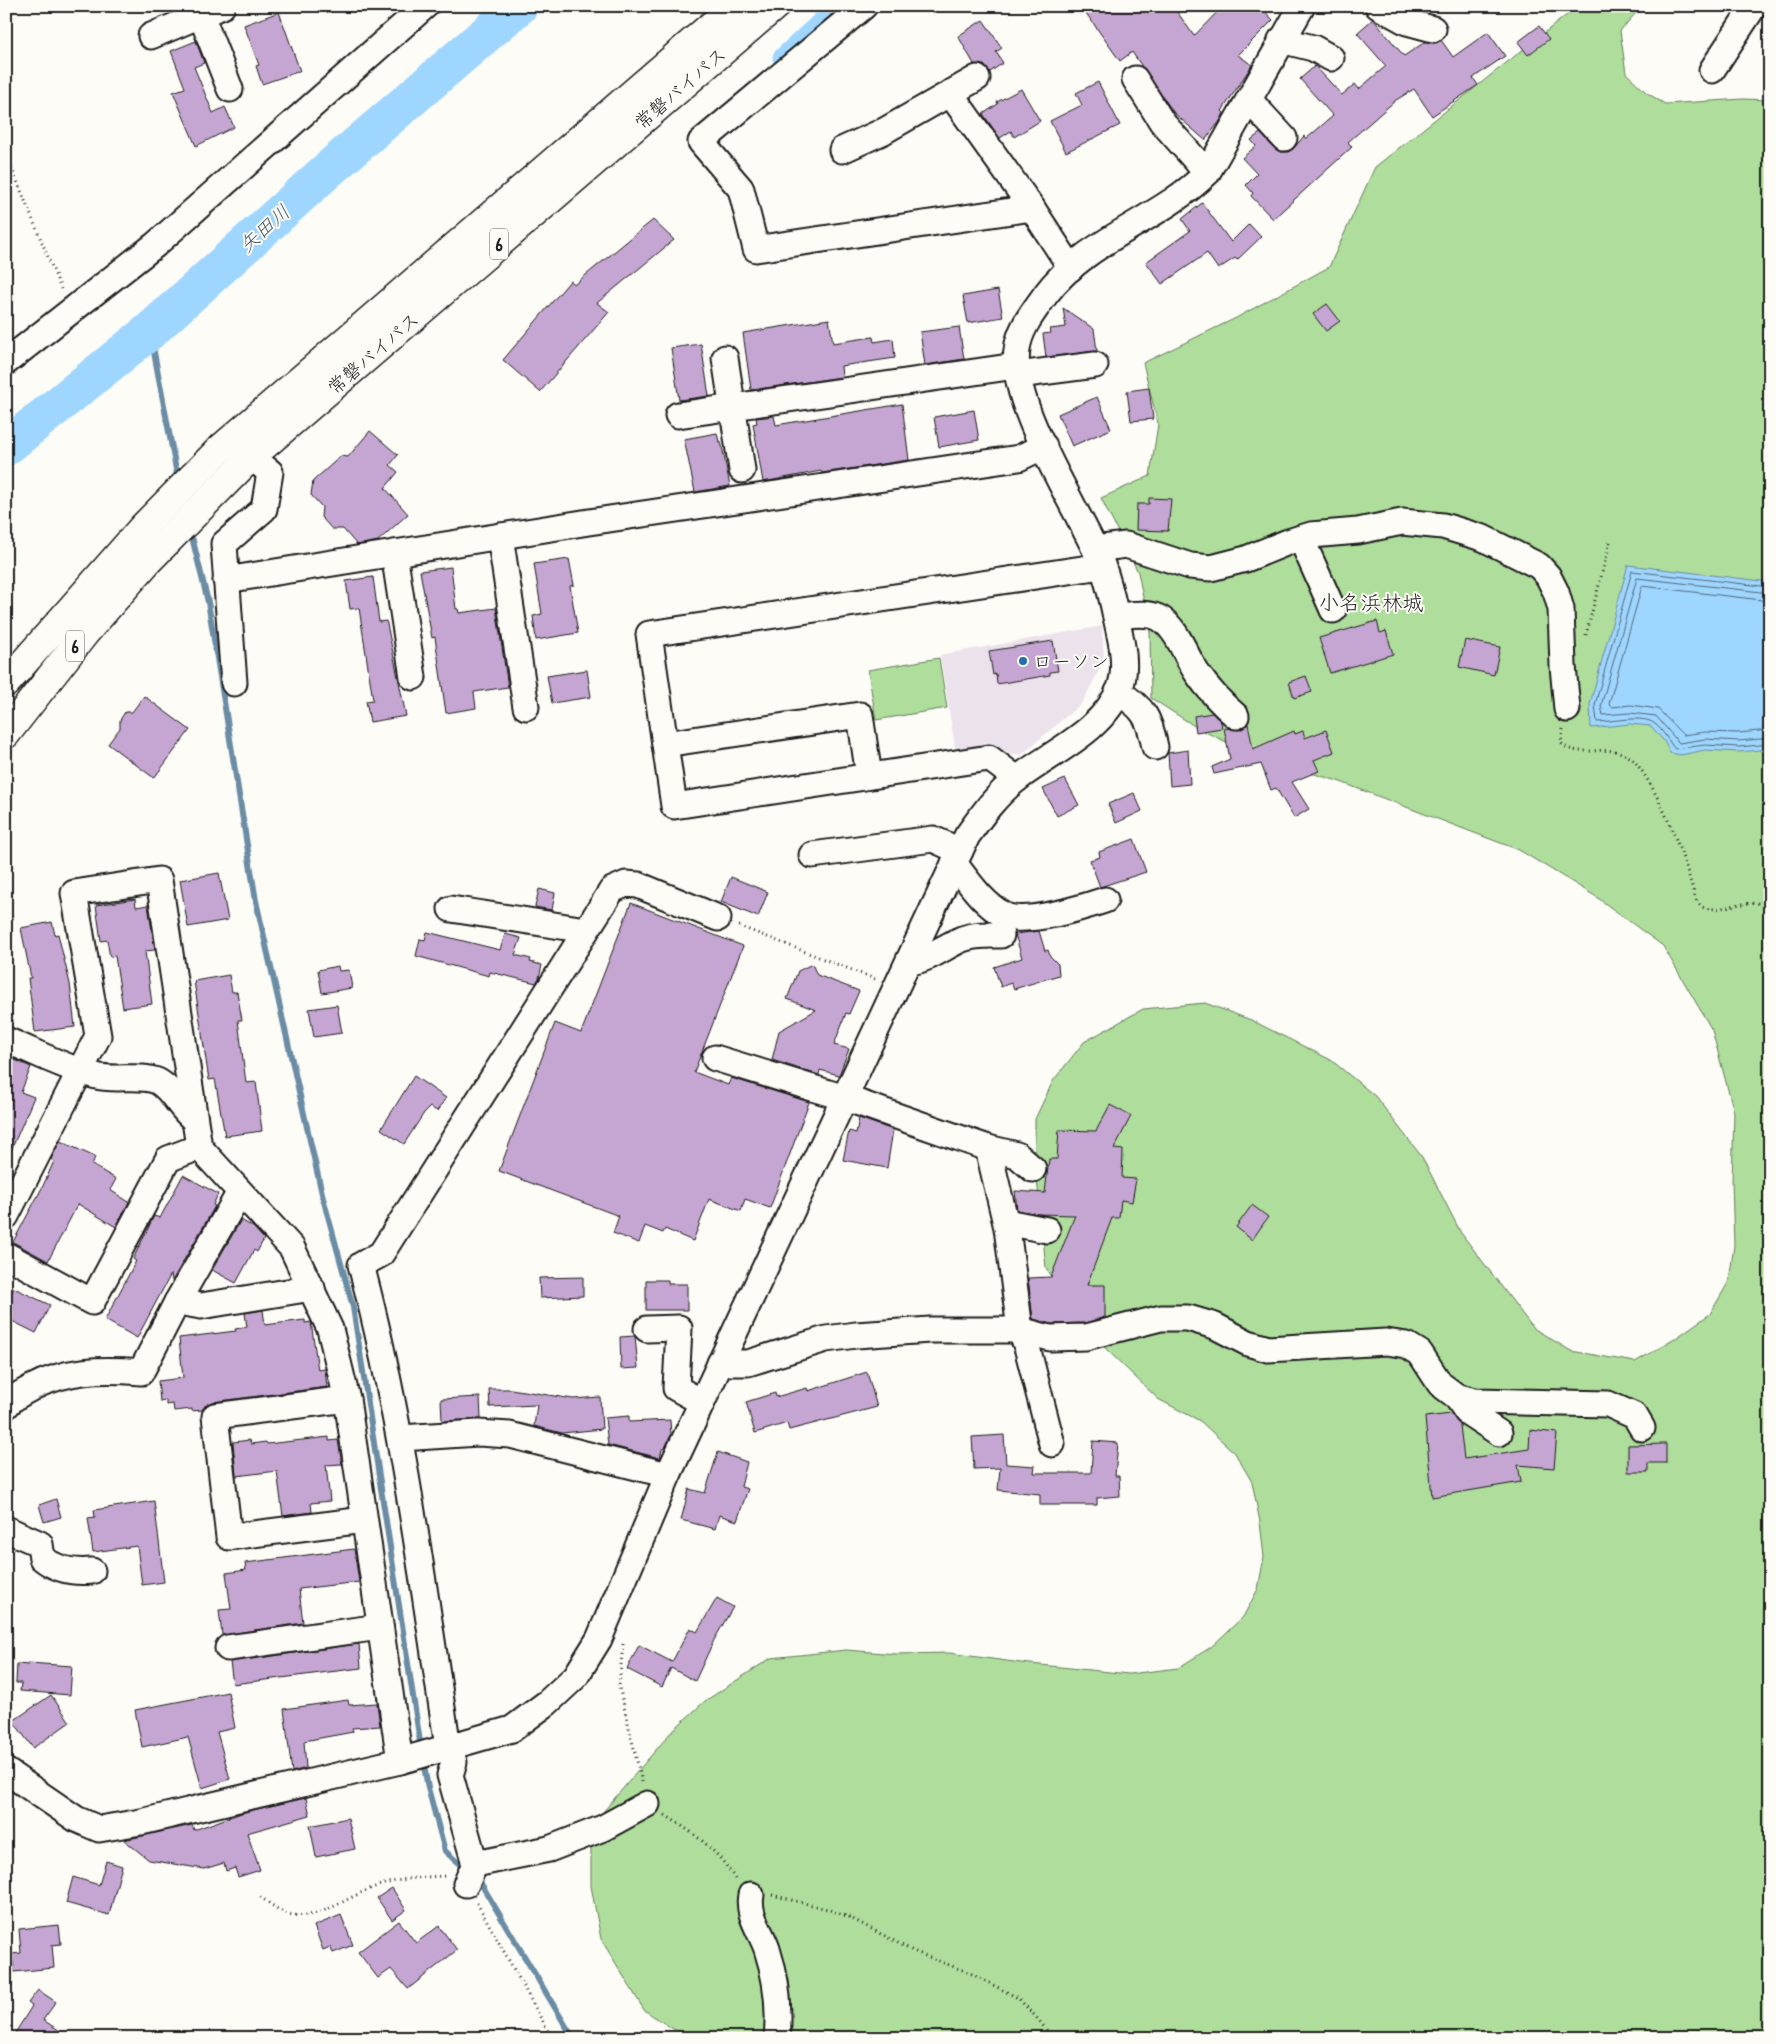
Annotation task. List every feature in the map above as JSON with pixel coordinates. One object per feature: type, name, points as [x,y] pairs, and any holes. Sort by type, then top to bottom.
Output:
[{"type":"highway","name":"常磐バイパス","points":[[6,684],[72,605],[143,527],[220,450],[734,6]]},
{"type":"highway","name":"常磐バイパス","points":[[6,734],[85,633],[148,561],[251,457],[775,6]]},
{"type":"street","points":[[6,362],[155,245],[425,6]]},
{"type":"street","points":[[864,6],[701,142],[741,189],[756,249],[1032,208]]},
{"type":"street","points":[[6,1771],[76,1819],[99,1829],[219,1805],[512,1730],[547,1703],[576,1676],[599,1639],[668,1475],[967,836],[995,798],[1016,779],[1086,731],[1111,705],[1118,692],[1123,665],[1123,648],[1116,616],[1098,558],[1027,412],[1017,371],[1017,348],[1025,324],[1048,292],[1071,268],[1125,230],[1176,201],[1208,173],[1281,40],[1302,6]]},
{"type":"street","points":[[1378,6],[1407,22],[1433,29]]},
{"type":"street","points":[[1712,70],[1754,6]]},
{"type":"street","points":[[151,36],[211,11],[230,89]]},
{"type":"street","points":[[1281,40],[1313,48],[1331,58]]},
{"type":"street","points":[[842,150],[884,131],[977,78]]},
{"type":"street","points":[[1135,79],[1162,122],[1208,173]]},
{"type":"street","points":[[950,93],[1032,208],[1071,268]]},
{"type":"street","points":[[1249,100],[1284,138]]},
{"type":"street","points":[[725,358],[742,470]]},
{"type":"street","points":[[678,415],[1017,371],[1095,365]]},
{"type":"street","points":[[226,580],[500,536],[1019,458],[1044,446]]},
{"type":"street","points":[[234,683],[224,544],[264,509],[270,472],[251,457]]},
{"type":"street","points":[[1016,779],[989,758],[674,806],[648,634],[1098,558],[1126,545],[1190,566],[1211,568],[1246,560],[1301,538],[1372,529],[1402,522],[1443,526],[1483,538],[1538,566],[1552,584],[1561,609],[1567,709]]},
{"type":"street","points":[[500,536],[526,707]]},
{"type":"street","points":[[1301,538],[1333,610]]},
{"type":"street","points":[[394,553],[413,677]]},
{"type":"street","points":[[1116,616],[1142,614],[1161,618],[1170,626],[1198,674],[1225,707],[1236,716]]},
{"type":"street","points":[[1118,692],[1135,702],[1142,710],[1149,722],[1155,747]]},
{"type":"street","points":[[665,744],[860,715],[869,776]]},
{"type":"street","points":[[812,854],[933,839],[957,857],[989,905],[1006,917],[1034,917],[1070,912],[1105,900]]},
{"type":"street","points":[[6,1216],[98,1036],[74,893],[159,880],[199,1147],[292,1248],[330,1329],[347,1399],[400,1760]]},
{"type":"street","points":[[647,1804],[603,1828],[549,1849],[471,1874],[450,1774],[454,1762],[448,1747],[401,1438],[378,1331],[361,1265],[381,1254],[612,890],[626,884],[638,886],[718,918]]},
{"type":"street","points":[[451,909],[586,930]]},
{"type":"street","points":[[908,962],[919,961],[964,938],[980,934],[1001,935]]},
{"type":"street","points":[[6,1040],[80,1071],[107,1079],[156,1081],[166,1088],[185,1113],[194,1119]]},
{"type":"street","points":[[715,1058],[845,1098],[988,1148],[1017,1155],[1033,1170]]},
{"type":"street","points":[[6,1255],[92,1302],[168,1159],[199,1147]]},
{"type":"street","points":[[988,1148],[1006,1222],[1020,1330],[1027,1347],[1052,1444]]},
{"type":"street","points":[[6,1406],[13,1398],[50,1378],[82,1370],[141,1372],[177,1302],[240,1192]]},
{"type":"street","points":[[1006,1222],[1047,1230]]},
{"type":"street","points":[[177,1302],[200,1306],[312,1288]]},
{"type":"street","points":[[720,1363],[748,1363],[826,1339],[856,1335],[930,1330],[1020,1330],[1050,1338],[1086,1337],[1161,1318],[1188,1318],[1223,1330],[1248,1343],[1268,1349],[1386,1342],[1407,1346],[1420,1353],[1440,1384],[1456,1396],[1467,1412],[1499,1433]]},
{"type":"street","points":[[647,1329],[679,1328],[676,1388],[702,1402]]},
{"type":"street","points":[[1456,1396],[1474,1401],[1608,1404],[1635,1416],[1642,1428]]},
{"type":"street","points":[[347,1399],[215,1416],[229,1537],[364,1520]]},
{"type":"street","points":[[401,1438],[478,1433],[510,1435],[668,1475]]},
{"type":"street","points":[[6,1529],[40,1544],[42,1558],[53,1566],[79,1572],[92,1571]]},
{"type":"street","points":[[228,1648],[380,1627]]},
{"type":"street","points":[[751,1895],[749,1905],[767,1949],[774,1979],[777,2038]]},
{"type":"path","points":[[6,154],[61,290],[70,286]]},
{"type":"path","points":[[1584,644],[1610,542]]},
{"type":"path","points":[[1567,709],[1561,743],[1566,749],[1575,751],[1612,750],[1627,755],[1635,762],[1651,787],[1668,822],[1686,865],[1696,901],[1704,908],[1715,909],[1744,904],[1770,903]]},
{"type":"path","points":[[718,918],[896,987]]},
{"type":"path","points":[[612,1609],[622,1624],[624,1639],[619,1686],[647,1804],[706,1842],[726,1864],[740,1886],[751,1895],[769,1894],[827,1909],[849,1917],[912,1950],[970,1973],[1018,1998],[1053,2038]]},
{"type":"path","points":[[260,1897],[284,1913],[296,1916],[337,1906],[365,1890],[417,1877],[471,1874],[552,2038]]},
{"type":"shaded area","points":[[1102,626],[1104,661],[1082,703],[1021,755],[992,750],[956,753],[940,655]]},
{"type":"green space","points":[[1578,6],[1642,6],[1620,31],[1626,73],[1647,93],[1665,104],[1743,99],[1770,100],[1770,2038],[699,2038],[673,2029],[644,2010],[601,1939],[591,1886],[591,1846],[597,1819],[672,1731],[705,1701],[771,1658],[846,1650],[896,1654],[949,1653],[1021,1663],[1129,1674],[1178,1668],[1211,1647],[1243,1617],[1258,1589],[1264,1557],[1260,1522],[1252,1482],[1235,1453],[1200,1421],[1158,1399],[1083,1327],[1067,1298],[1046,1268],[1035,1159],[1035,1119],[1053,1081],[1084,1042],[1143,1009],[1205,1003],[1251,1020],[1331,1060],[1375,1096],[1422,1157],[1461,1233],[1533,1328],[1571,1351],[1635,1362],[1673,1340],[1710,1314],[1729,1281],[1734,1245],[1732,1182],[1734,1112],[1712,1030],[1663,946],[1595,896],[1519,850],[1338,781],[1260,758],[1199,729],[1151,698],[1150,632],[1138,572],[1101,498],[1150,476],[1158,424],[1143,363],[1236,318],[1329,267],[1375,167]]},
{"type":"green space","points":[[939,658],[947,708],[876,720],[868,670]]},
{"type":"water","points":[[1628,565],[1770,582],[1770,749],[1739,752],[1705,750],[1681,755],[1670,753],[1664,741],[1651,726],[1630,724],[1591,728],[1590,704]]},
{"type":"building","points":[[1081,6],[1173,6],[1194,36],[1223,6],[1260,6],[1273,20],[1238,55],[1252,65],[1222,111],[1224,113],[1220,121],[1205,140],[1174,113],[1132,52],[1120,61]]},
{"type":"building","points":[[279,12],[300,71],[262,84],[256,66],[259,65],[244,25]]},
{"type":"building","points":[[1373,19],[1404,56],[1425,42],[1436,43],[1441,40],[1453,57],[1488,32],[1505,56],[1473,78],[1478,85],[1432,116],[1414,89],[1396,100],[1348,142],[1352,147],[1273,219],[1251,196],[1253,193],[1246,185],[1257,174],[1242,158],[1256,146],[1251,140],[1260,133],[1274,148],[1280,152],[1288,152],[1304,136],[1306,139],[1333,116],[1300,79],[1315,66],[1342,95],[1355,84],[1359,89],[1386,66],[1357,33]]},
{"type":"building","points":[[983,20],[1002,48],[996,52],[1003,63],[990,72],[984,65],[974,64],[958,36]]},
{"type":"building","points":[[1539,26],[1549,39],[1528,55],[1518,42]]},
{"type":"building","points":[[196,41],[204,63],[194,67],[213,113],[225,107],[234,127],[196,146],[173,92],[185,88],[171,51]]},
{"type":"building","points":[[1098,82],[1120,125],[1066,152],[1050,121],[1082,105],[1076,93]]},
{"type":"building","points":[[1021,89],[1040,121],[1014,137],[1011,131],[1000,138],[983,114],[998,104],[997,102]]},
{"type":"building","points":[[1202,203],[1231,242],[1249,224],[1261,237],[1237,260],[1235,258],[1218,269],[1207,253],[1162,284],[1146,262],[1190,231],[1182,219]]},
{"type":"building","points":[[653,220],[674,240],[597,303],[609,312],[540,392],[503,360],[570,281],[575,284]]},
{"type":"building","points":[[998,290],[1003,317],[968,323],[963,296]]},
{"type":"building","points":[[1327,304],[1340,321],[1326,331],[1313,314]]},
{"type":"building","points":[[1063,308],[1094,329],[1097,351],[1046,357],[1043,334],[1051,333],[1050,329],[1066,327]]},
{"type":"building","points":[[829,319],[833,343],[873,337],[874,342],[893,339],[895,358],[841,366],[842,377],[751,390],[743,333]]},
{"type":"building","points":[[959,327],[964,359],[925,365],[920,332]]},
{"type":"building","points":[[701,344],[709,396],[679,400],[671,348]]},
{"type":"building","points":[[1149,388],[1153,419],[1131,421],[1127,391]]},
{"type":"building","points":[[1097,397],[1111,429],[1072,446],[1058,414]]},
{"type":"building","points":[[902,404],[909,460],[822,473],[821,471],[763,482],[753,424],[757,423],[756,418],[774,416],[776,425]]},
{"type":"building","points":[[974,410],[979,440],[939,447],[934,417]]},
{"type":"building","points":[[370,431],[398,455],[390,465],[398,472],[385,488],[408,514],[378,541],[357,545],[343,529],[332,529],[321,517],[322,507],[311,495],[313,481],[341,456],[348,457]]},
{"type":"building","points":[[717,433],[719,442],[721,441],[730,486],[695,492],[684,439]]},
{"type":"building","points":[[1149,498],[1171,499],[1168,531],[1136,530],[1137,504],[1149,504]]},
{"type":"building","points":[[569,559],[574,585],[570,586],[578,633],[536,640],[533,616],[542,614],[534,564]]},
{"type":"building","points":[[451,567],[456,609],[458,609],[459,613],[496,608],[508,687],[474,692],[476,708],[446,713],[435,637],[432,638],[420,571]]},
{"type":"building","points":[[373,577],[379,622],[386,621],[387,624],[406,716],[370,722],[366,701],[373,700],[359,608],[350,609],[346,581]]},
{"type":"building","points":[[1377,621],[1380,633],[1386,631],[1393,654],[1330,673],[1319,638]]},
{"type":"building","points":[[1465,640],[1500,647],[1494,675],[1459,667]]},
{"type":"building","name":"ローソン","points":[[1053,641],[1058,671],[1050,672],[1050,675],[997,684],[996,674],[993,675],[989,651]]},
{"type":"building","points":[[587,670],[591,697],[552,703],[547,676]]},
{"type":"building","points":[[1306,676],[1312,692],[1294,698],[1289,682]]},
{"type":"building","points":[[144,696],[190,730],[154,778],[108,744],[120,728],[120,720],[125,712],[132,712]]},
{"type":"building","points":[[1212,713],[1221,722],[1222,728],[1196,732],[1194,716]]},
{"type":"building","points":[[1248,724],[1253,749],[1294,731],[1295,734],[1303,731],[1305,738],[1326,730],[1334,752],[1314,760],[1319,771],[1292,782],[1309,809],[1294,818],[1276,788],[1271,790],[1261,764],[1214,774],[1212,767],[1230,759],[1224,728],[1240,730]]},
{"type":"building","points":[[1188,750],[1190,784],[1170,786],[1168,753]]},
{"type":"building","points":[[1065,779],[1079,805],[1057,816],[1043,789]]},
{"type":"building","points":[[1134,793],[1142,811],[1116,823],[1108,804]]},
{"type":"building","points":[[1134,839],[1146,872],[1100,887],[1090,860],[1100,857],[1099,852]]},
{"type":"building","points":[[219,873],[228,920],[188,927],[180,880]]},
{"type":"building","points":[[731,877],[768,892],[758,917],[721,902]]},
{"type":"building","points":[[539,889],[555,893],[552,910],[535,907]]},
{"type":"building","points":[[135,899],[136,907],[148,905],[155,950],[145,951],[152,1004],[123,1008],[115,956],[110,957],[107,940],[101,941],[96,905]]},
{"type":"building","points":[[631,903],[743,946],[694,1072],[728,1085],[731,1078],[809,1102],[770,1208],[745,1199],[741,1211],[709,1199],[693,1241],[665,1229],[663,1233],[645,1226],[639,1243],[613,1233],[619,1216],[499,1171],[555,1023],[581,1033]]},
{"type":"building","points":[[52,922],[55,935],[58,934],[70,984],[75,1027],[35,1032],[28,978],[31,978],[21,928]]},
{"type":"building","points":[[1039,931],[1045,951],[1048,950],[1050,956],[1058,964],[1059,975],[1014,989],[1011,983],[1001,987],[994,967],[1022,958],[1015,934]]},
{"type":"building","points":[[427,932],[500,950],[505,934],[521,938],[515,955],[531,959],[530,962],[542,965],[539,978],[536,983],[490,972],[489,976],[416,956],[420,939],[425,940]]},
{"type":"building","points":[[812,964],[817,975],[859,991],[849,1014],[846,1013],[834,1045],[849,1049],[839,1075],[820,1070],[819,1075],[772,1060],[779,1031],[816,1010],[787,999],[798,971]]},
{"type":"building","points":[[338,966],[339,971],[349,970],[352,988],[322,993],[318,970]]},
{"type":"building","points":[[229,975],[232,992],[237,992],[242,1020],[238,1020],[246,1083],[256,1082],[262,1131],[225,1136],[215,1079],[209,1080],[194,981]]},
{"type":"building","points":[[337,1005],[342,1033],[314,1037],[309,1009]]},
{"type":"building","points":[[6,1056],[31,1067],[21,1092],[34,1097],[6,1162]]},
{"type":"building","points":[[414,1076],[446,1098],[437,1111],[430,1107],[424,1113],[404,1144],[381,1129]]},
{"type":"building","points":[[1110,1105],[1131,1116],[1114,1149],[1123,1150],[1122,1178],[1136,1179],[1132,1202],[1121,1200],[1119,1218],[1112,1218],[1087,1285],[1105,1285],[1105,1317],[1084,1323],[1052,1324],[1033,1319],[1028,1278],[1051,1277],[1075,1215],[1038,1214],[1017,1210],[1015,1191],[1045,1193],[1049,1159],[1057,1159],[1059,1130],[1096,1131]]},
{"type":"building","points":[[859,1118],[893,1130],[887,1168],[843,1160],[849,1131],[856,1133]]},
{"type":"building","points":[[60,1141],[95,1157],[92,1165],[116,1179],[110,1190],[129,1202],[116,1227],[78,1204],[48,1261],[13,1242],[43,1186],[54,1161],[51,1159]]},
{"type":"building","points":[[183,1175],[218,1194],[213,1205],[215,1206],[172,1281],[171,1274],[137,1338],[105,1320],[136,1261],[133,1259],[154,1216],[160,1218]]},
{"type":"building","points":[[1252,1205],[1268,1217],[1252,1240],[1236,1227]]},
{"type":"building","points":[[241,1220],[253,1227],[264,1239],[257,1252],[254,1250],[236,1283],[212,1270]]},
{"type":"building","points":[[583,1277],[583,1296],[540,1298],[539,1278]]},
{"type":"building","points":[[646,1280],[668,1280],[668,1284],[687,1284],[687,1310],[646,1310]]},
{"type":"building","points":[[14,1288],[50,1305],[36,1333],[6,1318],[6,1303]]},
{"type":"building","points":[[263,1310],[265,1325],[305,1320],[305,1323],[311,1322],[318,1370],[325,1369],[327,1387],[213,1402],[207,1404],[202,1410],[192,1411],[192,1409],[174,1411],[173,1404],[166,1405],[166,1400],[160,1401],[158,1381],[183,1378],[179,1338],[236,1331],[235,1329],[247,1327],[245,1313]]},
{"type":"building","points":[[635,1336],[638,1368],[621,1369],[620,1337]]},
{"type":"building","points":[[867,1372],[877,1407],[789,1430],[787,1423],[755,1433],[746,1402],[775,1393],[776,1397],[807,1388],[808,1391]]},
{"type":"building","points":[[489,1389],[511,1389],[573,1399],[600,1397],[602,1429],[562,1433],[534,1426],[537,1405],[490,1407]]},
{"type":"building","points":[[480,1397],[481,1419],[442,1421],[441,1399]]},
{"type":"building","points":[[1451,1414],[1460,1425],[1464,1459],[1529,1449],[1530,1430],[1557,1433],[1554,1468],[1518,1465],[1521,1482],[1432,1497],[1425,1417]]},
{"type":"building","points":[[629,1416],[629,1422],[670,1420],[671,1435],[665,1448],[662,1449],[660,1458],[608,1445],[605,1418]]},
{"type":"building","points":[[1004,1435],[1006,1464],[1035,1466],[1034,1473],[1091,1473],[1093,1441],[1118,1443],[1115,1476],[1119,1476],[1120,1496],[1097,1498],[1097,1505],[1040,1505],[1040,1494],[998,1490],[1000,1468],[974,1469],[972,1437]]},
{"type":"building","points":[[329,1437],[329,1441],[338,1440],[342,1464],[326,1465],[330,1501],[311,1503],[312,1512],[283,1516],[277,1471],[236,1476],[233,1442],[250,1440],[251,1444],[266,1442],[267,1444]]},
{"type":"building","points":[[1666,1444],[1666,1463],[1648,1463],[1648,1472],[1628,1472],[1628,1445]]},
{"type":"building","points":[[718,1452],[747,1462],[741,1487],[748,1489],[737,1521],[719,1515],[715,1529],[681,1520],[689,1489],[705,1493]]},
{"type":"building","points":[[56,1499],[61,1517],[44,1522],[39,1505]]},
{"type":"building","points":[[154,1501],[164,1582],[142,1585],[137,1546],[93,1552],[88,1518],[95,1517],[94,1510]]},
{"type":"building","points":[[354,1549],[359,1582],[299,1589],[303,1623],[222,1635],[219,1610],[231,1609],[226,1573],[246,1570],[245,1563]]},
{"type":"building","points":[[717,1598],[733,1607],[714,1640],[695,1681],[671,1668],[662,1687],[627,1669],[639,1645],[672,1662],[690,1628],[697,1632]]},
{"type":"building","points":[[359,1644],[361,1668],[233,1684],[230,1662]]},
{"type":"building","points":[[28,1663],[72,1666],[70,1695],[20,1691],[21,1683],[16,1683],[17,1664],[28,1665]]},
{"type":"building","points":[[228,1692],[235,1728],[217,1732],[230,1779],[202,1788],[188,1737],[142,1747],[135,1710]]},
{"type":"building","points":[[51,1695],[70,1722],[33,1748],[13,1721]]},
{"type":"building","points":[[348,1700],[349,1705],[377,1703],[380,1726],[352,1728],[353,1732],[304,1741],[306,1768],[292,1772],[284,1709]]},
{"type":"building","points":[[306,1798],[310,1815],[247,1833],[260,1870],[238,1877],[235,1868],[226,1871],[224,1863],[204,1869],[149,1860],[124,1840],[192,1825],[194,1830],[244,1812]]},
{"type":"building","points":[[348,1818],[355,1849],[316,1857],[310,1826]]},
{"type":"building","points":[[106,1861],[122,1866],[109,1915],[66,1903],[73,1877],[99,1885]]},
{"type":"building","points":[[392,1888],[406,1910],[392,1920],[377,1898]]},
{"type":"building","points":[[341,1915],[353,1945],[333,1953],[330,1947],[323,1950],[314,1926]]},
{"type":"building","points":[[399,1921],[416,1943],[439,1926],[457,1950],[408,1989],[391,1969],[378,1978],[358,1952]]},
{"type":"building","points":[[59,1925],[61,1944],[52,1945],[54,1968],[14,1972],[12,1954],[21,1953],[19,1929]]},
{"type":"building","points":[[38,1990],[56,2002],[43,2020],[71,2038],[12,2038],[32,2006],[28,2003]]},
{"type":"waterway","name":"矢田川","points":[[6,447],[150,331],[329,169],[519,6]]},
{"type":"waterway","points":[[783,58],[839,6]]},
{"type":"waterway","points":[[150,331],[178,480]]},
{"type":"waterway","points":[[190,529],[208,602],[256,901],[323,1198],[353,1307],[421,1748]]},
{"type":"waterway","points":[[423,1761],[428,1788],[445,1851],[467,1871]]},
{"type":"waterway","points":[[474,1877],[480,1882],[573,2038]]},
{"type":"place","name":"ローソン","points":[[1023,661]]},
{"type":"district","name":"小名浜林城","points":[[1371,602]]}]
